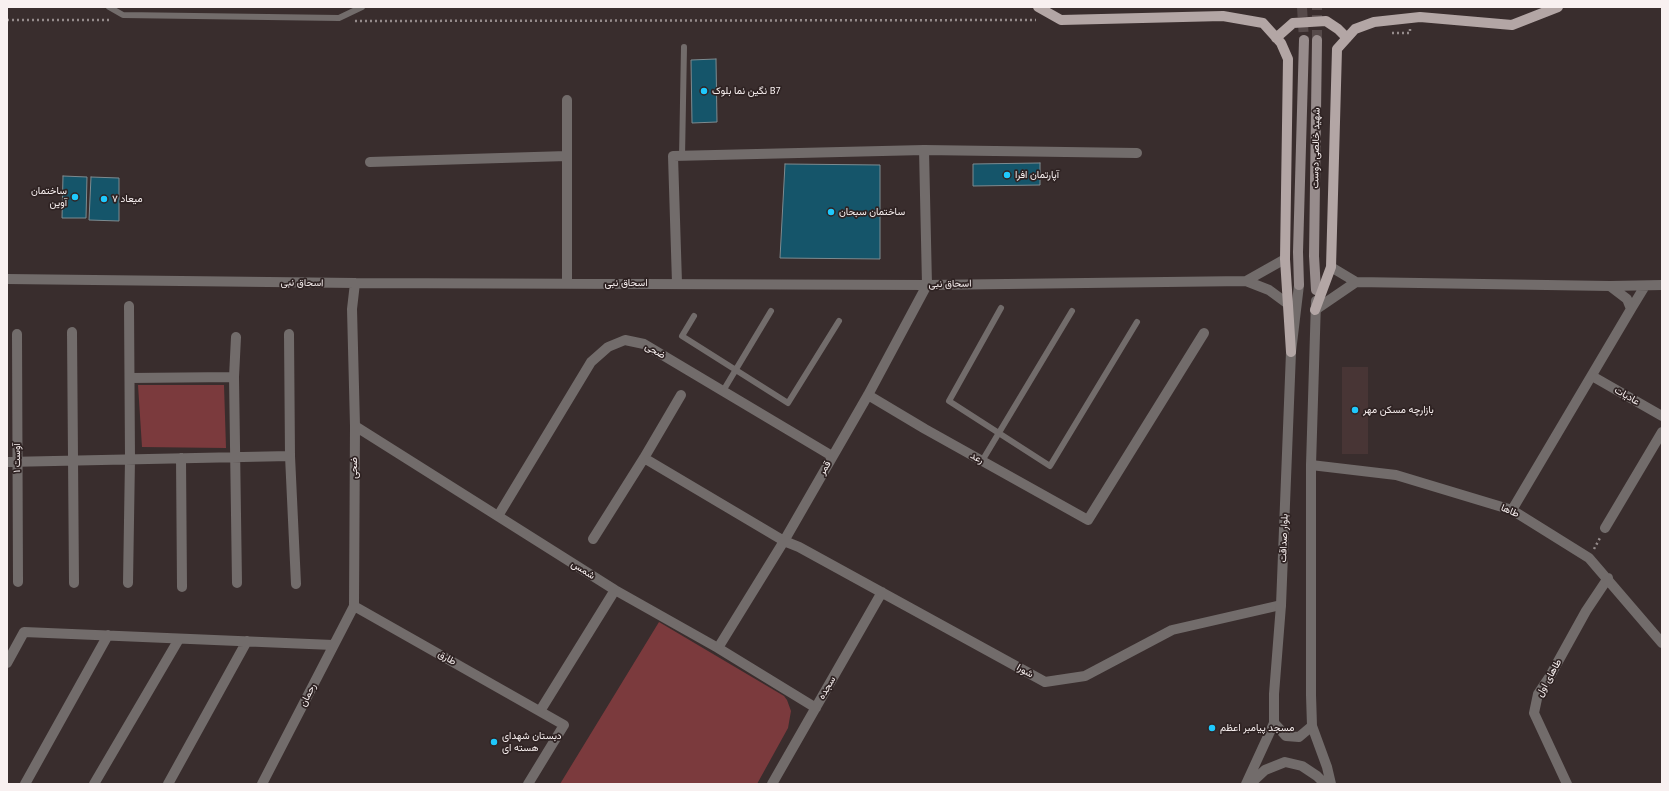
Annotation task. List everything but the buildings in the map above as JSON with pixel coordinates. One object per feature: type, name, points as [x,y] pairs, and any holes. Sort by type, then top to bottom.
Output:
[{"type":"main road","points":[[1038,7],[1061,20],[1223,16],[1263,23],[1281,43],[1288,59],[1285,259],[1291,352]]},
{"type":"main road","points":[[1315,310],[1331,267],[1337,49],[1355,29],[1374,22],[1420,16],[1512,25],[1558,7]]},
{"type":"main road","points":[[1276,38],[1293,23],[1326,21],[1338,29],[1347,38]]},
{"type":"main road","name":"شهید خالصی دوست","points":[[1299,285],[1298,252],[1304,40]]},
{"type":"main road","name":"شهید خالصی دوست","points":[[1316,290],[1314,256],[1317,40]]},
{"type":"street","points":[[567,100],[567,283]]},
{"type":"street","points":[[924,150],[927,285]]},
{"type":"street","points":[[677,283],[673,156],[924,150],[1137,153]]},
{"type":"street","points":[[370,162],[567,156]]},
{"type":"street","points":[[1246,281],[1285,259]]},
{"type":"street","points":[[1331,267],[1356,282],[1610,286],[1662,285]]},
{"type":"street","name":"اسحاق نبی","points":[[7,279],[355,283],[927,285],[1246,281]]},
{"type":"street","points":[[1246,281],[1269,290],[1288,304]]},
{"type":"street","points":[[1315,310],[1356,282]]},
{"type":"street","name":"ضحی","points":[[354,606],[355,426],[352,309],[355,283]]},
{"type":"street","name":"قمر","points":[[718,648],[784,540],[868,395],[927,285]]},
{"type":"street","name":"بلوار صداقت","points":[[1246,784],[1274,723],[1274,694],[1281,605],[1291,352],[1299,285]]},
{"type":"street","points":[[1610,286],[1627,299],[1631,309]]},
{"type":"street","points":[[1512,510],[1645,286]]},
{"type":"street","points":[[1316,290],[1311,465],[1311,695],[1312,726],[1327,767],[1331,784]]},
{"type":"street","points":[[128,582],[130,459],[129,306]]},
{"type":"street","points":[[72,332],[74,583]]},
{"type":"street","name":"رعد","points":[[868,395],[925,429],[1088,520],[1204,333]]},
{"type":"street","name":"آوست ١","points":[[17,334],[18,582]]},
{"type":"street","points":[[289,334],[290,456],[296,584]]},
{"type":"street","points":[[236,336],[234,377],[237,583]]},
{"type":"street","name":"ضحی","points":[[498,516],[591,362],[608,347],[625,340],[644,344],[832,456]]},
{"type":"street","name":"عادیات","points":[[1592,376],[1662,416]]},
{"type":"street","points":[[130,378],[234,377]]},
{"type":"street","points":[[593,539],[644,458],[681,395]]},
{"type":"street","name":"شمس","points":[[355,426],[615,590],[718,648],[816,708]]},
{"type":"street","points":[[1605,528],[1662,432]]},
{"type":"street","points":[[7,462],[290,456]]},
{"type":"street","points":[[181,458],[182,587]]},
{"type":"street","name":"شورا","points":[[644,458],[784,540],[1045,682],[1085,676],[1172,630],[1281,605]]},
{"type":"street","name":"طاها","points":[[1311,465],[1396,475],[1512,510],[1589,558],[1608,578],[1662,643]]},
{"type":"street","name":"طاهای اول","points":[[1567,784],[1534,713],[1538,694],[1550,676],[1586,611],[1608,578]]},
{"type":"street","points":[[540,711],[615,590]]},
{"type":"street","name":"سجده","points":[[772,784],[882,592]]},
{"type":"street","name":"رحمان","points":[[262,784],[354,606]]},
{"type":"street","name":"طارق","points":[[354,606],[564,725],[528,784]]},
{"type":"street","points":[[7,663],[24,632],[333,645]]},
{"type":"street","points":[[25,784],[108,636]]},
{"type":"street","points":[[94,784],[179,638]]},
{"type":"street","points":[[168,784],[247,641]]},
{"type":"street","points":[[1274,723],[1286,736],[1299,737],[1312,726]]},
{"type":"street","points":[[1250,784],[1265,770],[1285,762],[1302,766],[1317,776],[1325,784]]},
{"type":"lane","points":[[109,7],[123,15],[338,18],[362,7]]},
{"type":"lane","points":[[682,156],[684,47]]},
{"type":"lane","points":[[1001,308],[949,401],[1050,466],[1137,322]]},
{"type":"lane","points":[[723,391],[771,311]]},
{"type":"lane","points":[[982,460],[1072,311]]},
{"type":"lane","points":[[694,316],[682,336],[788,403],[839,321]]},
{"type":"path","points":[[7,20],[118,20]]},
{"type":"path","points":[[348,21],[1038,20]]},
{"type":"path","points":[[1390,32],[1410,33]]},
{"type":"path","points":[[1589,558],[1605,528]]},
{"type":"shaded area","name":"بازارچه مسکن مهر","points":[[1342,367],[1368,367],[1368,454],[1342,454]]},
{"type":"shaded area","points":[[138,385],[224,385],[226,448],[142,447]]},
{"type":"shaded area","points":[[659,622],[784,696],[787,700],[791,711],[788,728],[757,784],[560,784]]},
{"type":"tunnel","points":[[1302,7],[1304,40]]},
{"type":"tunnel","points":[[1317,7],[1317,40]]},
{"type":"place","name":"نگین نما بلوک B7","points":[[704,91]]},
{"type":"place","name":"آپارتمان افرا","points":[[1007,175]]},
{"type":"place","name":"ساختمان آوین","points":[[75,197]]},
{"type":"place","name":"میعاد ۷","points":[[104,199]]},
{"type":"place","name":"ساختمان سبحان","points":[[831,212]]},
{"type":"place","name":"بازارچه مسکن مهر","points":[[1355,410]]},
{"type":"place","name":"مسجد پیامبر اعظم","points":[[1212,728]]},
{"type":"place","name":"دبستان شهدای هسته ای","points":[[494,742]]}]
